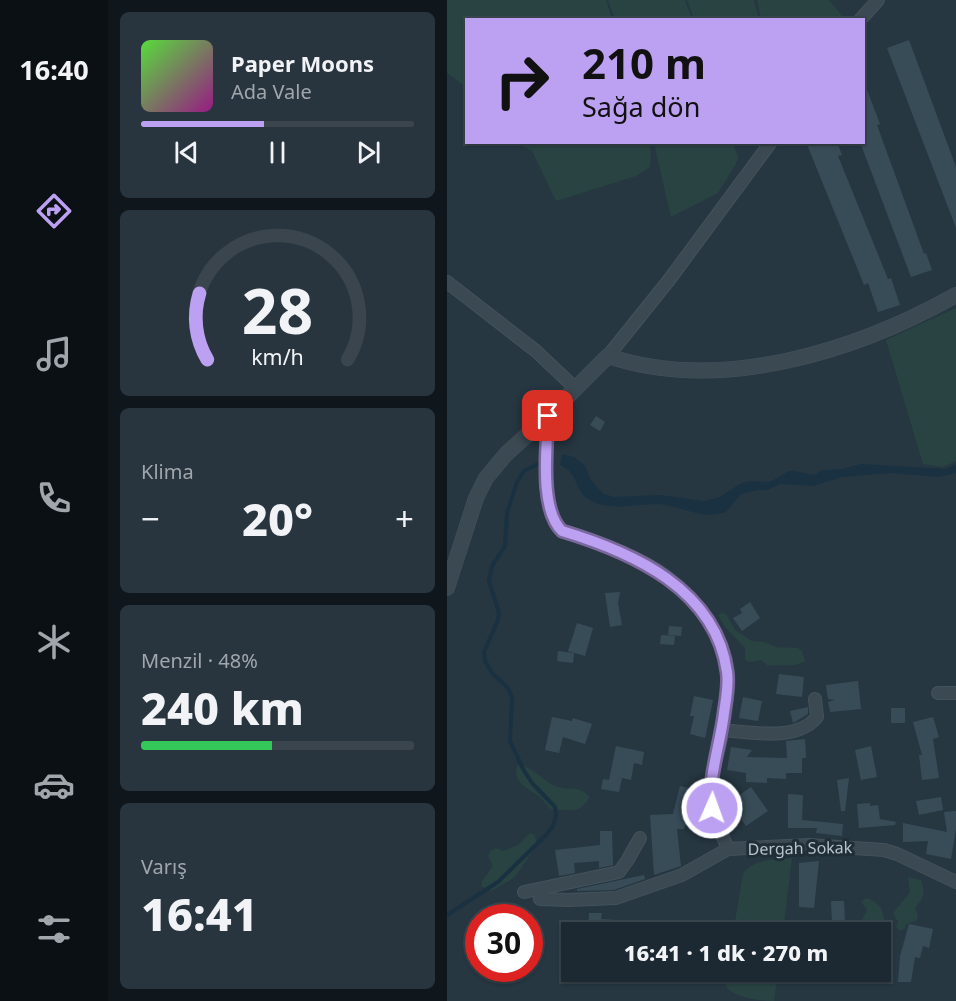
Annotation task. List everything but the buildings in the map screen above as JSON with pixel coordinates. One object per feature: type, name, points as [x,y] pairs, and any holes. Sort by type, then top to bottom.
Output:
[{"type":"street","points":[[861,18],[878,0]]},
{"type":"street","points":[[447,588],[476,498],[486,478],[505,454],[548,416],[608,356],[669,280],[770,144]]},
{"type":"street","points":[[447,282],[537,351],[575,388]]},
{"type":"street","points":[[608,356],[639,364],[690,371],[721,370],[774,363],[835,348],[901,324],[956,295]]},
{"type":"street","points":[[548,416],[549,504],[555,525],[562,531],[636,558],[655,569],[698,607],[710,623],[725,658],[728,686],[710,799],[728,849]]},
{"type":"street","points":[[938,693],[956,693]]},
{"type":"street","points":[[722,730],[768,734],[791,732],[811,724],[817,717],[815,699]]},
{"type":"street","points":[[524,892],[619,872],[641,838]]},
{"type":"street","name":"Dergah Sokak","points":[[540,899],[616,898],[682,875],[728,849],[809,844],[869,848],[897,854],[956,882]]},
{"type":"green space","points":[[447,0],[606,0],[612,18],[465,18],[465,86],[447,73]]},
{"type":"green space","points":[[608,0],[685,0],[692,18],[615,18]]},
{"type":"green space","points":[[687,0],[754,0],[759,18],[694,18]]},
{"type":"green space","points":[[757,0],[829,0],[844,18],[761,18]]},
{"type":"green space","points":[[517,144],[650,144],[651,160],[649,168],[636,176],[556,201],[532,151]]},
{"type":"green space","points":[[654,144],[733,144],[738,157],[736,164],[718,193],[671,217]]},
{"type":"green space","points":[[956,308],[956,461],[943,467],[923,464],[886,340]]},
{"type":"green space","points":[[726,614],[735,630],[752,641],[764,642],[776,647],[798,648],[802,651],[805,661],[792,665],[768,666],[761,660],[750,662],[745,660],[745,648],[725,627],[718,615]]},
{"type":"green space","points":[[518,765],[529,768],[555,786],[581,790],[590,797],[582,807],[577,809],[551,809],[519,781],[516,771]]},
{"type":"green space","points":[[530,833],[535,835],[537,845],[514,878],[491,891],[481,886],[493,866],[488,856],[490,851],[496,848],[503,851],[518,845]]},
{"type":"green space","points":[[792,858],[784,922],[735,922],[743,874],[758,862]]},
{"type":"green space","points":[[908,877],[921,880],[923,895],[915,908],[918,917],[916,921],[906,924],[905,928],[900,931],[896,927],[898,922],[893,913],[910,892]]},
{"type":"green space","points":[[866,898],[878,904],[884,922],[861,922],[867,910],[861,902]]},
{"type":"green space","points":[[777,982],[774,1001],[736,994],[727,987],[726,983]]},
{"type":"water","points":[[562,454],[574,457],[585,466],[590,479],[597,487],[604,494],[614,497],[660,495],[704,501],[720,497],[740,484],[750,481],[770,482],[789,471],[814,475],[823,470],[842,469],[861,464],[946,469],[956,464],[956,473],[939,477],[891,473],[842,477],[813,486],[780,484],[768,490],[741,494],[726,512],[708,515],[657,504],[613,506],[596,503],[583,495],[571,473],[560,465]]},
{"type":"waterway","points":[[447,915],[498,882],[546,835],[553,826],[556,816],[555,807],[532,783],[510,741],[512,697],[507,687],[492,673],[485,661],[484,652],[498,620],[499,613],[489,581],[492,566],[505,546],[507,513],[517,482],[524,471],[540,463]]},
{"type":"route","points":[[548,416],[549,504],[555,525],[562,531],[636,558],[672,581],[698,607],[710,623],[719,642],[725,658],[728,686],[722,736],[710,789],[712,808]]}]
